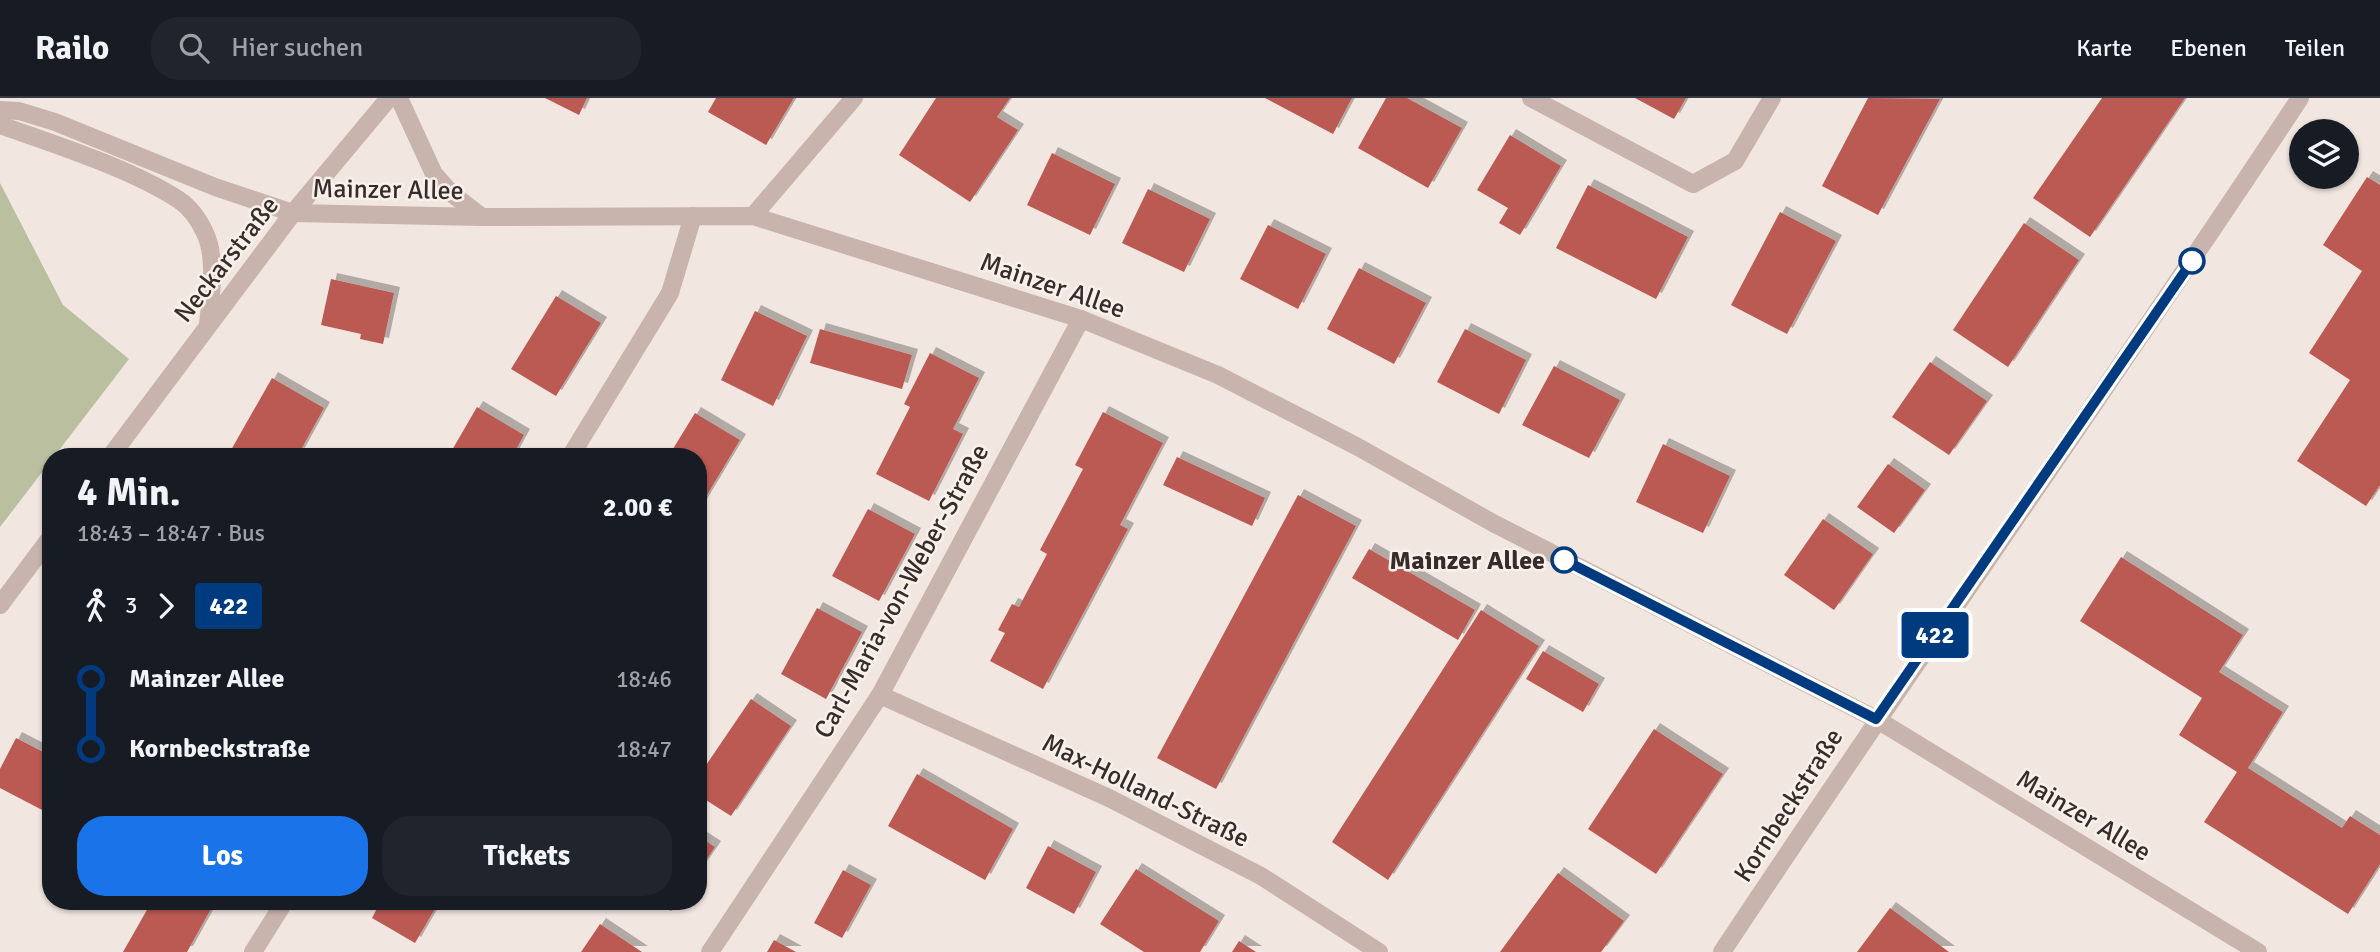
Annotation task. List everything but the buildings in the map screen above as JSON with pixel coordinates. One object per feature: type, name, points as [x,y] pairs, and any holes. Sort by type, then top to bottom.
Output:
[{"type":"street","name":"Neckarstraße","points":[[117,448],[293,213],[389,98]]},
{"type":"street","name":"Mainzer Allee","points":[[399,98],[434,174],[451,193],[482,217]]},
{"type":"street","points":[[753,216],[854,98]]},
{"type":"street","points":[[1531,98],[1693,184],[1735,161],[1772,98]]},
{"type":"street","name":"Kornbeckstraße","points":[[1723,952],[1876,719],[2148,328],[2300,98]]},
{"type":"street","name":"Mainzer Allee","points":[[0,110],[19,111],[55,122],[215,187],[293,213],[482,217],[753,216],[1081,319],[1218,375],[1358,447],[1493,523],[1876,719],[2258,952]]},
{"type":"street","points":[[0,125],[112,167],[179,200],[196,215],[207,236],[211,262],[208,324]]},
{"type":"street","points":[[575,448],[670,293],[693,216]]},
{"type":"street","name":"Carl-Maria-von-Weber-Straße","points":[[710,952],[880,695],[1081,319]]},
{"type":"street","points":[[0,606],[42,549]]},
{"type":"street","name":"Max-Holland-Straße","points":[[880,695],[1109,798],[1237,864],[1379,952]]},
{"type":"street","points":[[253,952],[279,910]]},
{"type":"green space","points":[[0,183],[63,305],[129,359],[61,448],[42,448],[42,472],[0,527]]},
{"type":"bus line","name":"422","points":[[1564,560],[1876,719],[2192,261]]},
{"type":"place","name":"Mainzer Allee","points":[[1564,560]]}]
